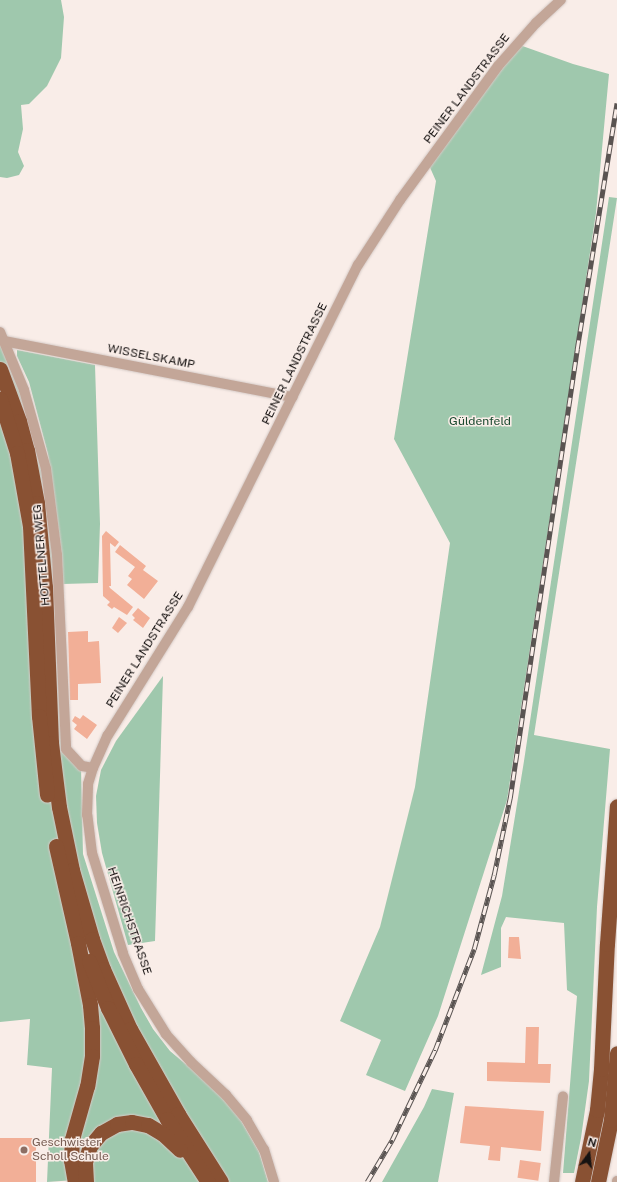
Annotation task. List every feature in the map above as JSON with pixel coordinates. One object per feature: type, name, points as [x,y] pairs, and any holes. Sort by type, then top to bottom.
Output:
[{"type":"highway","points":[[0,369],[19,421],[27,450],[37,502],[44,580],[51,743],[63,855]]},
{"type":"highway","points":[[0,399],[16,453],[30,526],[41,745],[49,810],[67,871],[103,969],[125,1017],[174,1109],[221,1182]]},
{"type":"highway","points":[[582,1182],[597,1110],[617,806]]},
{"type":"highway","points":[[67,871],[72,910],[90,1005],[92,1042],[87,1086],[72,1139],[71,1160],[75,1182]]},
{"type":"highway","points":[[72,910],[96,978],[122,1036],[163,1113],[206,1180]]},
{"type":"highway","points":[[598,1182],[611,1120],[617,1053]]},
{"type":"highway","points":[[86,1182],[85,1162],[90,1146],[95,1139],[108,1128],[117,1124],[132,1122],[148,1125],[163,1134],[206,1180]]},
{"type":"street","name":"PEINER LANDSTRASSE","points":[[93,768],[118,718],[188,607],[358,265],[376,236],[498,66],[536,23],[561,0]]},
{"type":"street","name":"WISSELSKAMP","points":[[2,336],[293,396]]},
{"type":"street","name":"HOTTELNER WEG","points":[[2,336],[24,390],[46,469],[57,555],[66,749],[82,766],[93,768]]},
{"type":"street","name":"HEINRICHSTRASSE","points":[[93,768],[88,784],[87,815],[92,853],[123,953],[138,989],[166,1034],[186,1057],[226,1095],[247,1120],[264,1150],[274,1182]]},
{"type":"street","points":[[554,1182],[563,1096]]},
{"type":"green space","points":[[0,0],[61,0],[64,17],[61,58],[47,86],[29,104],[21,105],[23,129],[18,152],[24,166],[19,175],[7,178],[0,177]]},
{"type":"green space","name":"Güldenfeld","points":[[514,43],[573,64],[609,74],[596,213],[507,800],[438,1016],[405,1091],[366,1075],[381,1040],[340,1021],[380,927],[415,787],[450,543],[394,439],[436,181],[428,163]]},
{"type":"green space","points":[[609,197],[617,198],[534,735],[610,749],[597,907],[589,1081],[581,1138],[574,1173],[563,1173],[577,996],[567,990],[564,923],[506,917],[501,928],[501,967],[481,975],[502,896],[524,761]]},
{"type":"green space","points":[[0,341],[21,391],[38,448],[55,555],[64,750],[81,767],[83,854],[114,952],[141,1008],[153,1029],[170,1051],[220,1093],[236,1112],[259,1152],[268,1182],[91,1182],[75,1180],[47,1182],[52,1068],[27,1065],[30,1019],[0,1022]]},
{"type":"green space","points":[[17,350],[95,365],[100,524],[98,583],[63,584],[62,555],[48,454],[29,382],[17,356]]},
{"type":"green space","points":[[163,676],[155,941],[128,945],[102,853],[97,823],[96,796],[101,770],[116,741]]},
{"type":"green space","points":[[432,1089],[454,1093],[438,1182],[382,1182],[424,1107]]},
{"type":"building","points":[[106,531],[119,542],[115,547],[110,543],[111,586],[109,586],[133,607],[127,615],[114,607],[112,609],[107,605],[110,602],[103,596],[102,536]]},
{"type":"building","points":[[120,545],[146,566],[143,570],[158,581],[144,599],[127,585],[132,579],[128,576],[135,567],[115,552]]},
{"type":"building","points":[[138,608],[150,618],[143,628],[133,620],[135,618],[132,615]]},
{"type":"building","points":[[119,617],[127,623],[118,633],[112,628]]},
{"type":"building","points":[[88,631],[88,642],[99,641],[101,683],[78,684],[78,700],[70,700],[68,632]]},
{"type":"building","points":[[83,715],[97,725],[87,739],[74,729],[77,725],[72,721],[75,716],[80,719]]},
{"type":"building","points":[[509,937],[519,937],[521,959],[508,958]]},
{"type":"building","points":[[526,1027],[539,1027],[538,1064],[551,1064],[550,1083],[487,1081],[487,1062],[525,1063]]},
{"type":"building","points":[[465,1106],[544,1111],[541,1151],[501,1147],[500,1161],[488,1160],[490,1146],[460,1143]]},
{"type":"building","points":[[0,1138],[36,1138],[36,1182],[0,1182]]},
{"type":"building","points":[[520,1160],[541,1163],[538,1181],[517,1178]]},
{"type":"railway","points":[[367,1182],[392,1140],[435,1050],[474,949],[494,875],[510,798],[577,349],[617,103]]},
{"type":"place","name":"Geschwister Scholl Schule","points":[[24,1150]]}]
